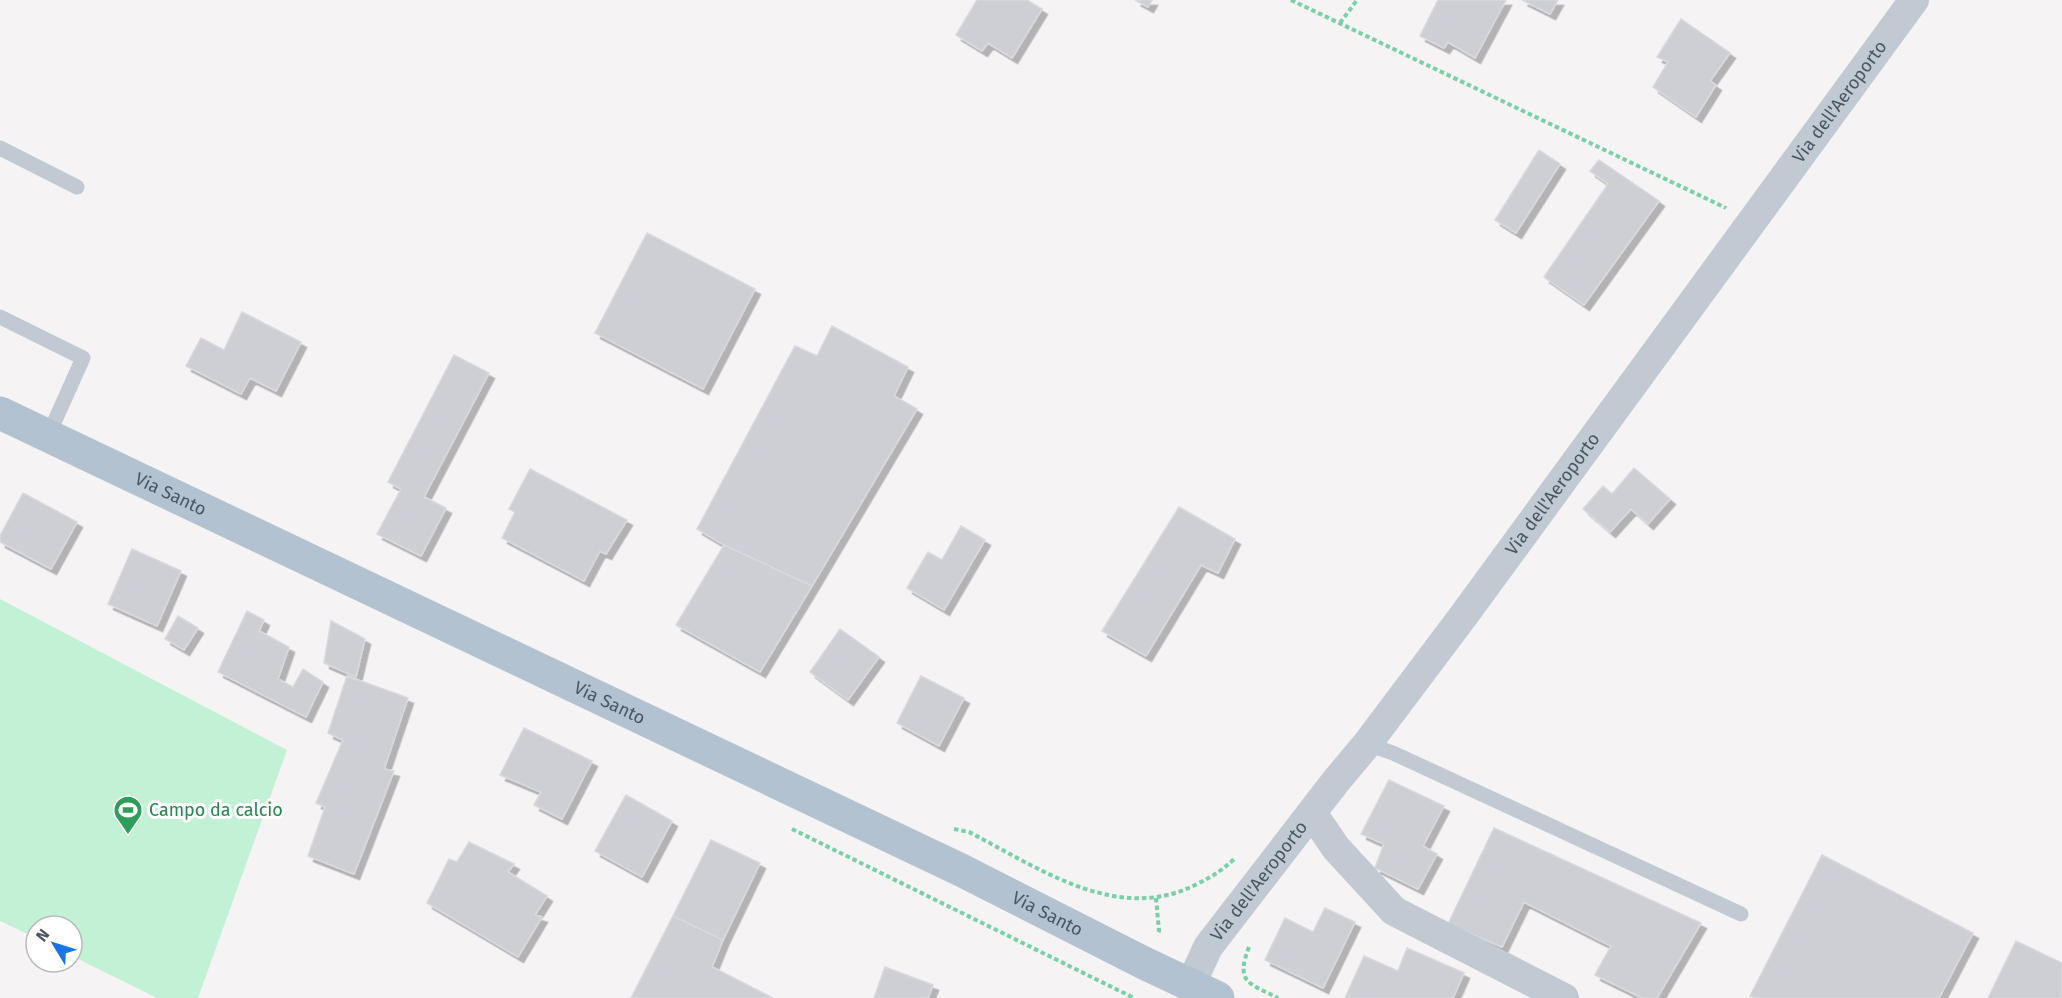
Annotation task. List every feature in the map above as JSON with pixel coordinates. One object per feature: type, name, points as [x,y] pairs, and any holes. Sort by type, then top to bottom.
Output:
[{"type":"main road","name":"Via Santo","points":[[0,413],[961,870],[1204,991]]},
{"type":"street","name":"Via dell'Aeroporto","points":[[1204,991],[1208,948],[1368,744],[1914,0]]},
{"type":"street","points":[[1312,813],[1336,848],[1394,911],[1564,998]]},
{"type":"lane","points":[[0,148],[77,187]]},
{"type":"lane","points":[[0,317],[83,358],[48,436]]},
{"type":"lane","points":[[1368,744],[1393,753],[1741,914]]},
{"type":"path","points":[[1291,0],[1753,221]]},
{"type":"path","points":[[1340,23],[1356,0]]},
{"type":"path","points":[[948,827],[969,832],[1064,880],[1098,894],[1129,899],[1156,898],[1180,893],[1222,871],[1242,850]]},
{"type":"green space","name":"Campo da calcio","points":[[0,599],[287,750],[198,998],[157,998],[84,962],[84,914],[24,914],[24,932],[0,921]]},
{"type":"building","points":[[977,0],[1027,0],[1042,9],[1012,58],[988,43],[982,51],[956,35]]},
{"type":"building","points":[[1135,0],[1152,0],[1148,7]]},
{"type":"building","points":[[1438,0],[1506,0],[1475,58],[1448,42],[1444,48],[1420,36]]},
{"type":"building","points":[[1522,0],[1558,0],[1550,14]]},
{"type":"building","points":[[1681,19],[1730,53],[1710,81],[1716,85],[1696,117],[1653,87],[1668,62],[1657,57]]},
{"type":"building","points":[[1539,150],[1560,164],[1516,233],[1495,220]]},
{"type":"building","points":[[1599,160],[1659,201],[1584,305],[1544,277],[1608,184],[1590,171]]},
{"type":"building","points":[[647,233],[755,289],[703,389],[595,333]]},
{"type":"building","points":[[242,312],[301,342],[276,391],[250,378],[241,394],[186,366],[201,338],[224,350]]},
{"type":"building","points":[[832,326],[908,367],[894,396],[917,409],[812,586],[724,545],[697,529],[795,346],[817,356]]},
{"type":"building","points":[[454,355],[489,373],[424,497],[446,508],[421,556],[377,534],[401,489],[388,482]]},
{"type":"building","points":[[1634,468],[1670,499],[1648,524],[1631,509],[1610,532],[1583,509],[1603,486],[1612,494]]},
{"type":"building","points":[[530,469],[627,520],[606,554],[600,551],[584,581],[502,538],[515,512],[509,509]]},
{"type":"building","points":[[23,493],[77,522],[51,569],[0,542],[0,536]]},
{"type":"building","points":[[1179,507],[1235,539],[1218,573],[1201,565],[1146,656],[1102,631]]},
{"type":"building","points":[[961,526],[985,540],[944,610],[907,588],[928,552],[942,560]]},
{"type":"building","points":[[724,545],[812,586],[760,672],[676,625]]},
{"type":"building","points":[[132,549],[181,571],[157,626],[108,604]]},
{"type":"building","points":[[247,611],[264,620],[259,631],[289,647],[278,679],[293,687],[303,669],[323,682],[306,717],[218,672]]},
{"type":"building","points":[[178,616],[198,628],[184,650],[165,639]]},
{"type":"building","points":[[331,621],[365,639],[356,677],[324,663]]},
{"type":"building","points":[[840,629],[879,657],[848,700],[810,672]]},
{"type":"building","points":[[347,676],[408,698],[384,769],[394,771],[354,874],[308,856],[325,807],[316,803],[343,740],[328,733]]},
{"type":"building","points":[[921,676],[964,698],[939,746],[897,723]]},
{"type":"building","points":[[524,728],[592,761],[562,819],[534,805],[541,792],[500,775]]},
{"type":"building","points":[[1389,780],[1444,806],[1423,846],[1437,854],[1418,889],[1375,868],[1384,844],[1361,834]]},
{"type":"building","points":[[626,795],[672,821],[642,877],[595,851]]},
{"type":"building","points":[[1494,828],[1701,923],[1657,998],[1642,998],[1595,975],[1611,946],[1524,902],[1502,947],[1448,924]]},
{"type":"building","points":[[711,840],[760,863],[723,940],[673,916]]},
{"type":"building","points":[[469,842],[514,864],[508,872],[547,896],[535,915],[542,917],[518,957],[427,903],[449,859],[457,862]]},
{"type":"building","points":[[1822,855],[1973,933],[1939,998],[1755,998],[1750,996]]},
{"type":"building","points":[[1325,908],[1355,922],[1323,988],[1265,960],[1285,918],[1313,932]]},
{"type":"building","points":[[673,916],[723,940],[712,967],[773,998],[631,998]]},
{"type":"building","points":[[2016,941],[2062,963],[2062,998],[1988,998]]},
{"type":"building","points":[[1407,948],[1464,973],[1453,998],[1345,998],[1364,956],[1398,971]]},
{"type":"building","points":[[885,967],[933,985],[928,998],[874,998]]},
{"type":"place","name":"Campo da calcio","points":[[128,836]]}]
